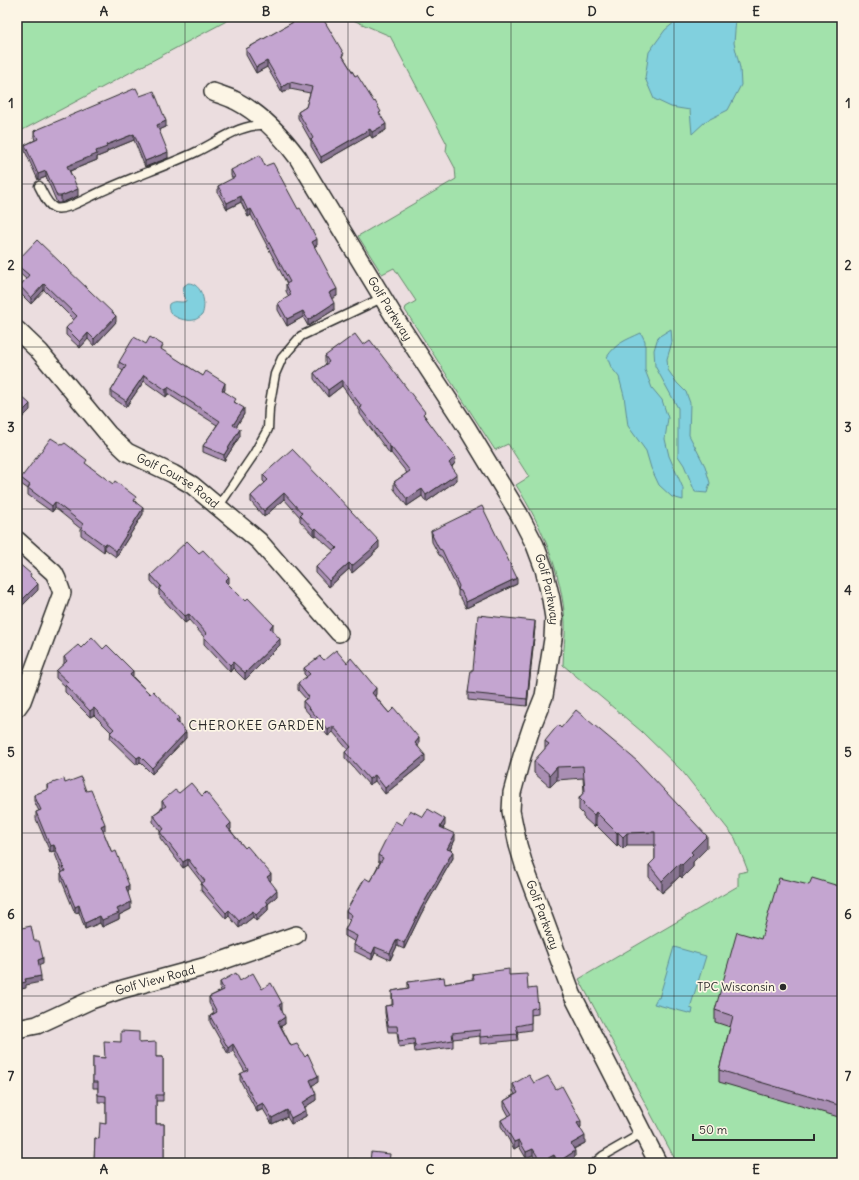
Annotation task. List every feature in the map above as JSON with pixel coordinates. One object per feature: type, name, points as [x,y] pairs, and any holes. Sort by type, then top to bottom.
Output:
[{"type":"street","name":"Golf Parkway","points":[[213,92],[236,101],[254,112],[270,125],[288,144],[298,158],[382,298],[467,428],[519,514],[535,545],[544,569],[551,599],[554,618],[553,639],[544,696],[522,756],[512,793],[511,811],[524,865],[572,994],[658,1163]]},
{"type":"street","name":"Golf Course Road","points":[[17,330],[40,352],[108,434],[127,452],[173,474],[192,485],[258,541],[339,633]]},
{"type":"street","points":[[17,540],[54,573],[62,592],[22,701],[17,708]]},
{"type":"street","name":"Golf View Road","points":[[17,1029],[37,1025],[91,1000],[123,989],[207,966],[296,935]]},
{"type":"lane","points":[[39,186],[49,204],[53,208],[58,209],[73,205],[114,185],[197,152],[246,126],[257,124],[270,125]]},
{"type":"lane","points":[[218,507],[254,454],[268,429],[275,374],[282,358],[301,336],[382,298]]},
{"type":"lane","points":[[595,1163],[603,1156],[642,1133]]},
{"type":"green space","points":[[17,17],[234,17],[17,133]]},
{"type":"green space","name":"TPC Wisconsin","points":[[346,17],[842,17],[842,1163],[677,1163],[579,979],[738,886],[738,873],[748,871],[735,838],[682,771],[641,731],[563,665],[565,622],[560,586],[542,533],[516,485],[529,477],[508,444],[495,450],[405,310],[406,307],[416,301],[394,268],[382,274],[358,236],[456,179],[455,168],[446,151],[447,144],[390,36]]},
{"type":"water","points":[[681,17],[738,17],[736,18],[734,43],[740,68],[741,85],[728,110],[706,121],[692,134],[690,110],[671,107],[654,99],[645,78],[649,52],[665,30]]},
{"type":"water","points":[[188,283],[197,286],[200,290],[204,305],[202,315],[194,320],[181,319],[173,315],[169,308],[169,304],[171,303],[186,301],[183,291],[184,286]]},
{"type":"water","points":[[671,329],[672,342],[667,359],[668,370],[677,383],[686,392],[690,403],[689,435],[705,466],[710,483],[707,493],[695,492],[684,465],[678,456],[678,408],[655,366],[654,350],[658,337]]},
{"type":"water","points":[[641,333],[645,341],[645,370],[652,388],[662,400],[668,418],[665,439],[669,456],[683,488],[683,500],[672,497],[659,485],[651,468],[646,451],[628,426],[624,396],[619,377],[611,367],[607,357],[618,345]]},
{"type":"water","points":[[674,947],[706,956],[690,1008],[693,1009],[692,1014],[654,1004],[657,998],[659,998]]},
{"type":"building","points":[[293,17],[322,17],[355,76],[357,75],[374,102],[375,101],[381,112],[379,113],[386,124],[372,132],[370,129],[321,157],[311,140],[313,138],[298,112],[306,107],[312,87],[290,82],[282,87],[267,61],[256,67],[246,49],[295,21]]},
{"type":"building","points":[[136,88],[140,96],[154,91],[166,121],[157,125],[168,152],[145,161],[134,134],[106,145],[107,147],[96,151],[97,154],[67,166],[78,189],[61,196],[57,196],[46,171],[38,174],[25,145],[38,139],[34,131]]},
{"type":"building","points":[[260,155],[265,166],[273,163],[298,209],[300,208],[317,239],[312,242],[337,289],[329,293],[334,303],[308,320],[303,311],[287,319],[278,303],[291,295],[286,284],[290,282],[251,209],[248,211],[241,196],[227,203],[218,186],[235,177],[231,170]]},
{"type":"building","points":[[37,240],[116,316],[94,339],[88,333],[80,342],[66,328],[77,316],[44,284],[31,298],[20,286],[29,275],[17,265],[17,261]]},
{"type":"building","points":[[355,334],[363,345],[370,340],[425,412],[423,414],[455,457],[449,463],[457,474],[426,495],[422,489],[407,499],[394,482],[410,471],[360,408],[362,407],[342,380],[328,390],[314,373],[329,362],[325,356]]},
{"type":"building","points":[[134,337],[146,344],[150,337],[163,345],[161,349],[203,376],[206,371],[225,383],[222,390],[236,399],[234,402],[244,408],[233,425],[240,429],[224,455],[203,446],[220,421],[168,387],[166,390],[144,375],[126,401],[111,391],[126,366],[119,362]]},
{"type":"building","points":[[17,389],[23,394],[21,396],[30,404],[17,417]]},
{"type":"building","points":[[51,438],[62,445],[65,443],[87,460],[85,463],[113,484],[115,481],[136,497],[134,501],[143,508],[116,551],[105,543],[104,545],[81,528],[83,524],[55,502],[52,506],[28,488],[30,485],[21,478]]},
{"type":"building","points":[[292,449],[379,541],[352,566],[349,563],[329,581],[316,567],[337,548],[316,528],[314,530],[300,515],[302,513],[284,493],[264,511],[251,496],[268,480],[263,475]]},
{"type":"building","points":[[482,506],[517,578],[466,602],[461,591],[458,590],[459,586],[431,531]]},
{"type":"building","points":[[187,541],[199,553],[203,550],[229,577],[225,581],[245,601],[248,598],[273,624],[270,628],[280,639],[245,673],[233,662],[230,665],[204,637],[207,634],[189,614],[185,616],[159,589],[161,586],[151,575]]},
{"type":"building","points":[[17,562],[31,574],[30,576],[38,584],[17,605]]},
{"type":"building","points":[[478,615],[535,621],[527,699],[468,693],[471,670],[473,670]]},
{"type":"building","points":[[92,637],[103,649],[107,645],[133,671],[130,675],[150,694],[153,691],[179,718],[176,721],[186,732],[152,768],[140,756],[137,758],[110,733],[114,729],[94,708],[90,711],[65,685],[68,682],[56,671],[67,661],[64,657],[78,645],[81,648]]},
{"type":"building","points":[[336,650],[347,663],[351,658],[376,688],[372,693],[389,713],[394,708],[419,738],[415,743],[425,755],[385,788],[375,775],[369,779],[345,752],[351,747],[333,726],[328,730],[303,701],[309,697],[298,683],[310,674],[304,668],[320,656],[324,660]]},
{"type":"building","points":[[576,710],[637,761],[707,836],[691,852],[693,854],[682,865],[680,863],[662,881],[649,865],[655,859],[655,832],[627,833],[623,837],[596,812],[594,815],[583,805],[584,803],[579,798],[585,791],[583,766],[557,767],[550,775],[534,761],[549,744],[545,741],[558,725],[561,728]]},
{"type":"building","points":[[81,777],[86,791],[91,790],[105,824],[101,826],[112,853],[116,851],[129,885],[126,887],[131,902],[117,909],[119,913],[102,920],[100,916],[85,923],[79,905],[75,907],[61,873],[65,871],[54,845],[50,846],[36,812],[41,810],[34,795],[48,789],[47,785],[64,779],[65,783]]},
{"type":"building","points":[[191,783],[202,796],[206,792],[231,823],[227,827],[245,848],[247,846],[271,874],[267,877],[277,890],[266,900],[268,904],[256,915],[253,911],[239,921],[229,910],[226,913],[201,884],[205,881],[188,859],[183,862],[160,832],[164,829],[153,815],[166,806],[162,801],[175,790],[179,793]]},
{"type":"building","points":[[428,809],[445,819],[440,827],[455,834],[447,849],[453,851],[421,908],[404,943],[397,939],[390,953],[375,947],[372,954],[354,945],[357,936],[345,930],[352,915],[346,911],[365,878],[370,881],[383,858],[378,855],[395,821],[402,825],[410,810],[423,817]]},
{"type":"building","name":"TPC Wisconsin","points":[[779,878],[809,885],[812,878],[842,887],[842,1106],[719,1070],[733,1016],[715,1010],[737,932],[761,939]]},
{"type":"building","points":[[31,926],[34,941],[39,941],[43,958],[38,960],[41,976],[25,979],[26,982],[17,984],[17,929]]},
{"type":"building","points":[[509,969],[509,975],[527,974],[528,989],[536,988],[538,1007],[531,1009],[531,1023],[516,1026],[518,1034],[480,1037],[480,1030],[452,1033],[453,1040],[415,1046],[414,1039],[399,1041],[397,1026],[388,1026],[385,1006],[393,1005],[392,991],[409,988],[408,982],[444,977],[445,984],[474,979],[473,974]]},
{"type":"building","points":[[236,973],[240,981],[253,973],[262,989],[271,983],[282,1003],[279,1005],[285,1017],[278,1022],[291,1046],[297,1044],[305,1057],[308,1054],[318,1076],[310,1080],[316,1094],[302,1103],[306,1110],[291,1118],[287,1110],[272,1118],[263,1103],[257,1106],[240,1074],[248,1070],[233,1044],[228,1048],[210,1016],[217,1012],[209,997],[224,990],[220,982]]},
{"type":"building","points":[[121,1031],[139,1032],[139,1043],[156,1042],[156,1057],[163,1057],[163,1095],[156,1095],[156,1124],[164,1124],[164,1161],[157,1161],[157,1163],[107,1163],[94,1161],[95,1138],[99,1139],[100,1123],[106,1124],[106,1096],[98,1095],[98,1082],[93,1082],[93,1057],[105,1058],[104,1041],[121,1042]]},
{"type":"building","points":[[529,1075],[534,1083],[548,1076],[556,1089],[562,1086],[581,1121],[577,1123],[585,1136],[571,1144],[575,1151],[558,1162],[554,1155],[541,1162],[533,1149],[526,1152],[519,1140],[514,1142],[501,1120],[512,1114],[504,1101],[518,1093],[513,1084]]},
{"type":"building","points":[[371,1152],[390,1154],[389,1162],[394,1163],[354,1163],[354,1159],[370,1161]]},
{"type":"place","name":"TPC Wisconsin","points":[[783,987]]},
{"type":"district","name":"CHEROKEE GARDEN","points":[[257,725]]}]
